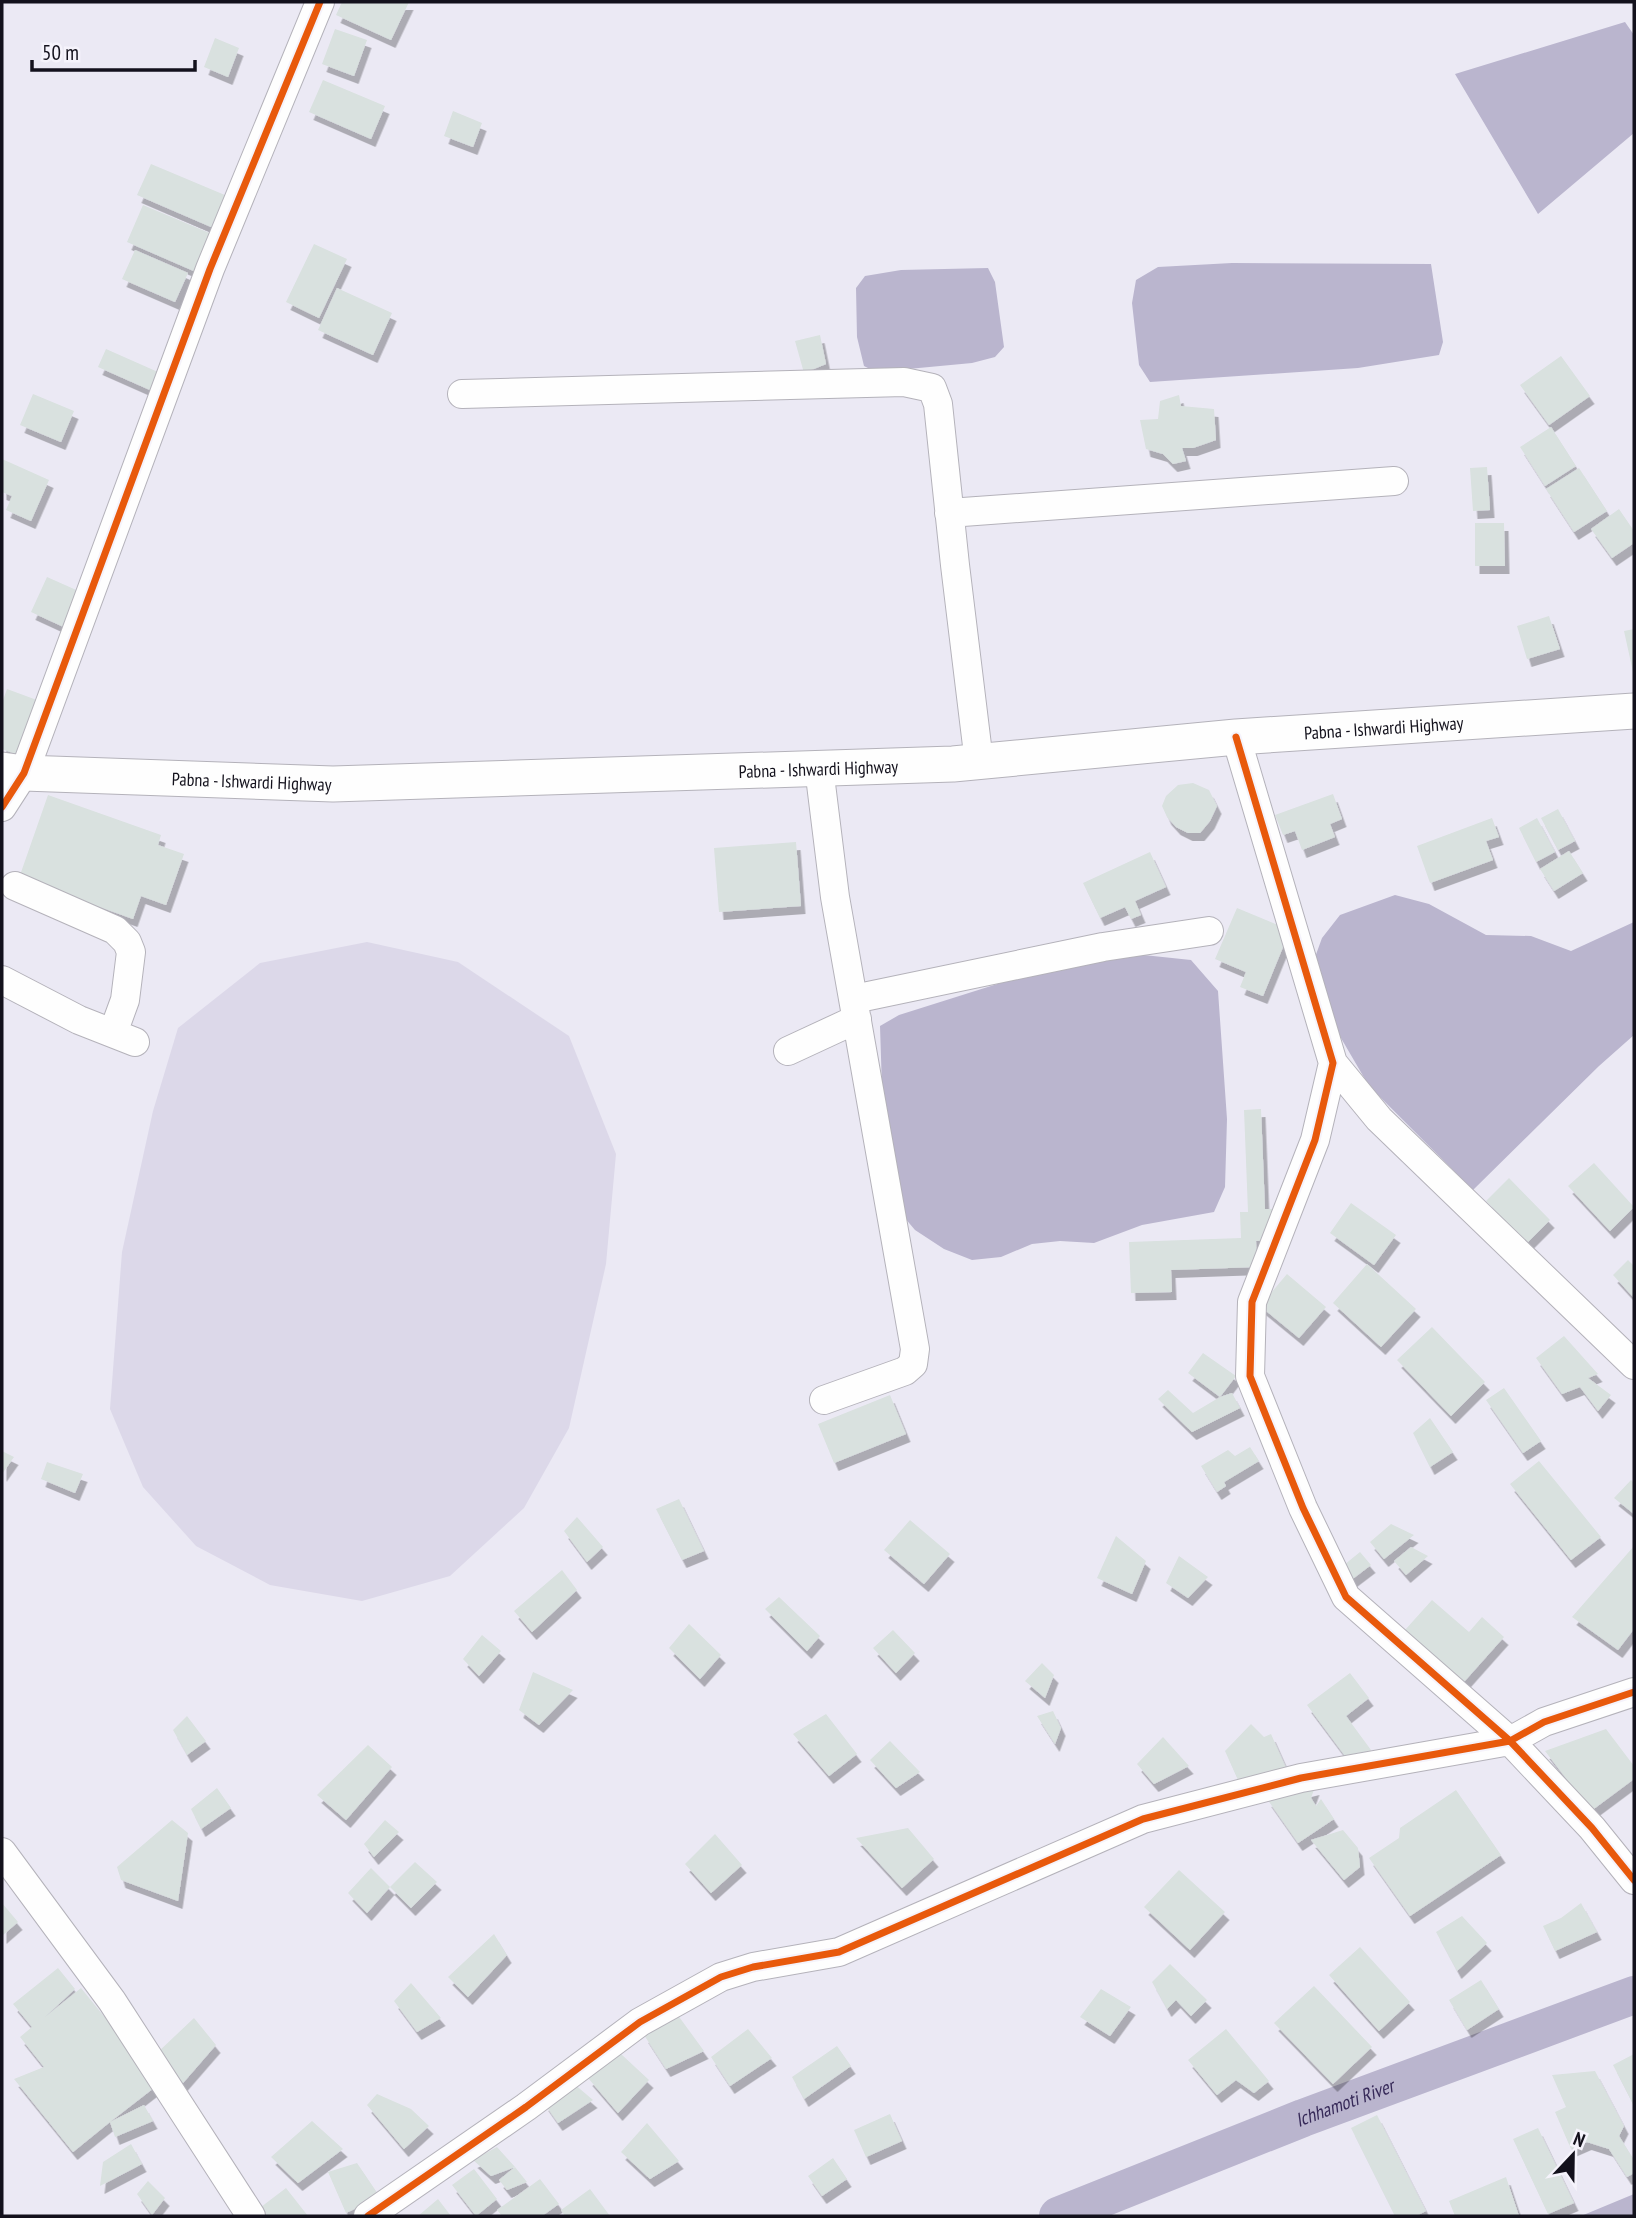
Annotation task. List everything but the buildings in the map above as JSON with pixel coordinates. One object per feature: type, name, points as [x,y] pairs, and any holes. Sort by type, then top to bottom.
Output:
[{"type":"main road","name":"Pabna - Ishwardi Highway","points":[[13,771],[333,784],[820,768],[979,762],[1236,737],[1634,711]]},
{"type":"street","points":[[2,807],[13,771],[209,269],[320,2]]},
{"type":"street","points":[[462,394],[904,382],[932,388],[938,404],[979,762]]},
{"type":"street","points":[[949,513],[1394,481]]},
{"type":"street","points":[[1236,737],[1333,1063],[1379,1119],[1634,1365]]},
{"type":"street","points":[[820,768],[835,897],[915,1349],[913,1364],[905,1371],[824,1400]]},
{"type":"street","points":[[2,980],[79,1020],[124,1037],[131,952],[127,942],[115,930],[15,886]]},
{"type":"street","points":[[788,1051],[855,1009],[1103,947],[1209,931]]},
{"type":"street","points":[[1333,1063],[1315,1140],[1252,1302],[1250,1376],[1303,1508],[1346,1597],[1510,1741],[1592,1828],[1634,1880]]},
{"type":"street","points":[[368,2216],[526,2107],[640,2022],[721,1977],[753,1967],[839,1952],[1143,1819],[1301,1778],[1510,1741],[1544,1722],[1634,1692]]},
{"type":"street","points":[[2,1852],[112,2001],[251,2216]]},
{"type":"shaded area","points":[[2,2],[1634,2],[1634,2216],[2,2216]]},
{"type":"shaded area","points":[[1625,22],[1634,35],[1634,133],[1538,214],[1455,74]]},
{"type":"shaded area","points":[[1232,263],[1431,264],[1443,342],[1439,355],[1358,368],[1150,382],[1139,365],[1132,303],[1136,280],[1158,267]]},
{"type":"shaded area","points":[[988,268],[995,282],[1004,347],[995,357],[972,363],[876,372],[864,366],[857,337],[856,288],[865,276],[901,270]]},
{"type":"shaded area","points":[[1395,895],[1429,904],[1486,935],[1531,936],[1571,951],[1634,922],[1634,1035],[1473,1190],[1369,1086],[1331,1021],[1314,960],[1322,938],[1340,915]]},
{"type":"shaded area","points":[[367,942],[458,962],[569,1036],[616,1154],[606,1264],[569,1428],[524,1508],[450,1576],[362,1601],[270,1585],[196,1546],[143,1487],[110,1409],[122,1252],[153,1111],[178,1028],[260,963]]},
{"type":"shaded area","points":[[1134,954],[1191,960],[1218,991],[1227,1119],[1225,1187],[1214,1212],[1142,1225],[1094,1243],[1060,1241],[1032,1244],[1001,1257],[972,1260],[944,1249],[915,1230],[904,1217],[882,1088],[880,1026],[899,1015],[1010,980]]},
{"type":"shaded area","points":[[1634,2194],[1634,2216],[1581,2216]]},
{"type":"waterway","name":"Ichhamoti River","points":[[1058,2216],[1303,2118],[1634,1995]]},
{"type":"cycle path","points":[[2,807],[24,773],[210,269],[320,2]]},
{"type":"cycle path","points":[[1236,737],[1333,1063],[1315,1140],[1252,1302],[1250,1376],[1303,1508],[1346,1597],[1510,1741],[1592,1828],[1634,1880]]},
{"type":"cycle path","points":[[368,2216],[526,2107],[640,2022],[721,1977],[753,1967],[839,1952],[1143,1819],[1301,1778],[1510,1741],[1544,1722],[1634,1692]]}]
